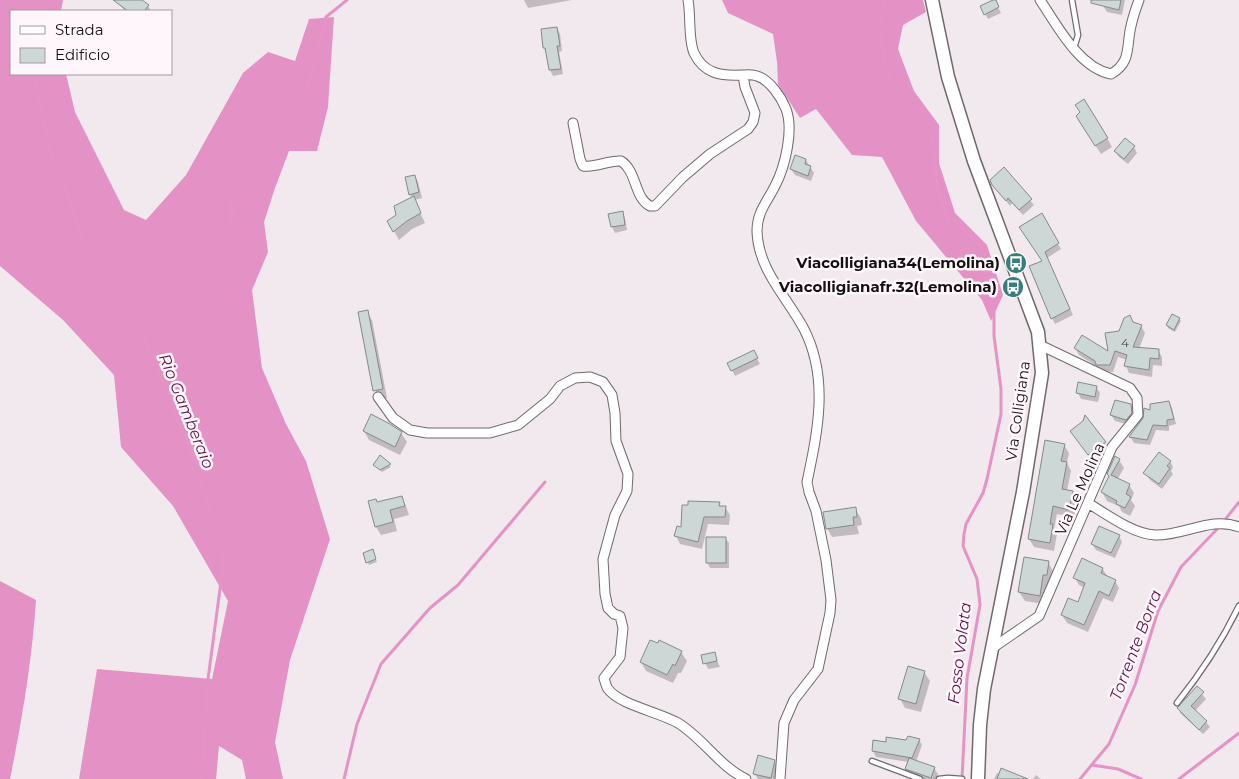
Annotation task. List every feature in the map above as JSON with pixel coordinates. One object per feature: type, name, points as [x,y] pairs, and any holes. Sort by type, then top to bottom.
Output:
[{"type":"street","points":[[688,0],[693,51],[700,62],[716,74],[756,75],[767,81],[787,110],[789,133],[783,170],[761,208],[757,220],[757,234],[768,271],[804,331],[817,370],[820,394],[819,417],[807,482],[816,511],[826,560],[831,600],[828,631],[818,669],[794,700],[784,723],[780,779]]},
{"type":"street","name":"Via Colligiana","points":[[932,0],[948,77],[956,105],[974,161],[1040,338],[1042,373],[1039,397],[1023,492],[991,649],[981,713],[978,779]]},
{"type":"street","points":[[1040,0],[1074,49],[1101,72],[1111,74],[1120,69],[1128,53],[1130,28],[1139,0]]},
{"type":"street","points":[[573,123],[578,152],[583,166],[589,167],[611,161],[620,161],[629,168],[643,201],[650,206],[655,206],[683,177],[710,154],[748,129],[753,122],[756,113],[745,87],[743,75]]},
{"type":"street","name":"Via Le Molina","points":[[991,649],[1039,616],[1112,447],[1138,415],[1137,398],[1130,388],[1040,345]]},
{"type":"street","points":[[378,397],[392,418],[410,430],[428,433],[490,434],[518,425],[550,399],[560,386],[574,378],[590,377],[603,382],[612,395],[616,441],[628,474],[627,491],[615,515],[603,559],[605,594],[608,608],[614,614],[620,616],[623,628],[620,657],[604,678],[608,689],[622,700],[658,713],[692,732],[712,754],[746,779]]},
{"type":"street","points":[[1088,504],[1133,529],[1154,535],[1213,524],[1231,524],[1239,527]]},
{"type":"lane","points":[[1072,0],[1078,35],[1074,49]]},
{"type":"lane","points":[[1176,703],[1199,676],[1224,637],[1239,606]]},
{"type":"lane","points":[[872,761],[920,779]]},
{"type":"lane","points":[[939,779],[962,779]]},
{"type":"shaded area","points":[[0,0],[63,0],[61,10],[10,10],[10,75],[66,75],[75,112],[124,210],[146,220],[186,175],[243,73],[268,52],[295,61],[309,19],[334,17],[328,107],[317,151],[289,151],[264,222],[268,252],[252,290],[262,368],[286,424],[306,461],[330,539],[290,660],[275,742],[283,779],[246,779],[242,760],[219,746],[216,779],[79,779],[97,669],[212,679],[228,601],[173,506],[121,447],[114,375],[63,320],[0,266]]},
{"type":"shaded area","points":[[722,0],[923,0],[926,12],[903,25],[898,49],[914,91],[939,125],[939,163],[955,213],[987,245],[1003,295],[991,321],[982,300],[916,221],[882,157],[852,155],[816,109],[800,118],[778,84],[773,34],[728,13]]},
{"type":"shaded area","points":[[0,581],[36,600],[26,690],[10,779],[0,779]]},
{"type":"building","points":[[113,0],[142,0],[149,5],[145,10],[127,10]]},
{"type":"building","points":[[996,0],[999,7],[984,15],[980,6]]},
{"type":"building","points":[[1091,0],[1121,0],[1119,10],[1091,3]]},
{"type":"building","points":[[557,27],[560,46],[557,46],[561,69],[549,70],[545,48],[543,48],[541,29]]},
{"type":"building","points":[[1084,99],[1108,138],[1095,146],[1076,116],[1080,112],[1075,105]]},
{"type":"building","points":[[1125,138],[1135,146],[1124,159],[1114,151]]},
{"type":"building","points":[[795,155],[806,159],[805,164],[811,166],[808,176],[790,169]]},
{"type":"building","points":[[1004,167],[1032,199],[1019,210],[1008,198],[1006,201],[990,180]]},
{"type":"building","points":[[415,175],[419,192],[409,195],[405,177]]},
{"type":"building","points":[[414,196],[421,213],[393,232],[387,221],[396,215],[394,206]]},
{"type":"building","points":[[623,211],[625,225],[611,227],[608,214]]},
{"type":"building","points":[[1042,213],[1059,243],[1045,252],[1070,309],[1051,319],[1029,266],[1042,261],[1019,227]]},
{"type":"building","points":[[368,310],[383,389],[373,391],[358,312]]},
{"type":"building","points":[[1172,314],[1180,318],[1174,330],[1166,325]]},
{"type":"building","points":[[1130,315],[1133,322],[1142,325],[1133,347],[1159,349],[1159,359],[1150,358],[1149,370],[1124,366],[1127,355],[1115,351],[1110,365],[1096,365],[1095,361],[1074,348],[1082,335],[1108,351],[1105,333],[1119,331],[1124,318]]},
{"type":"building","points":[[754,350],[758,358],[731,371],[727,363]]},
{"type":"building","points":[[1078,382],[1097,386],[1095,397],[1076,393]]},
{"type":"building","points":[[1115,400],[1131,404],[1132,413],[1126,420],[1110,415]]},
{"type":"building","points":[[1169,401],[1174,419],[1167,420],[1167,426],[1153,425],[1147,440],[1129,437],[1143,418],[1144,408],[1150,410],[1150,404]]},
{"type":"building","points":[[371,414],[402,432],[395,447],[363,431]]},
{"type":"building","points":[[1085,415],[1106,442],[1088,455],[1070,431],[1083,421]]},
{"type":"building","points":[[1045,440],[1065,444],[1061,461],[1067,462],[1062,489],[1073,491],[1069,510],[1053,506],[1050,524],[1053,524],[1050,543],[1028,539]]},
{"type":"building","points":[[1159,452],[1171,461],[1167,466],[1170,468],[1159,484],[1143,473]]},
{"type":"building","points":[[380,455],[391,464],[380,470],[373,465]]},
{"type":"building","points":[[1115,456],[1120,459],[1111,475],[1130,484],[1126,494],[1131,497],[1125,508],[1116,504],[1117,501],[1101,492],[1109,476],[1107,474]]},
{"type":"building","points":[[402,496],[405,506],[390,510],[393,522],[375,527],[368,501],[376,499],[377,502]]},
{"type":"building","points":[[688,501],[720,502],[719,506],[726,506],[725,517],[704,517],[698,542],[674,536],[677,526],[681,527],[682,505],[688,505]]},
{"type":"building","points":[[856,507],[857,517],[853,517],[854,525],[826,529],[823,512]]},
{"type":"building","points":[[1099,526],[1120,535],[1111,553],[1091,544]]},
{"type":"building","points":[[706,537],[726,537],[726,563],[706,563]]},
{"type":"building","points":[[373,549],[376,559],[366,563],[363,553]]},
{"type":"building","points":[[1024,557],[1049,561],[1047,575],[1043,575],[1040,596],[1018,592]]},
{"type":"building","points":[[1082,558],[1103,568],[1101,573],[1116,580],[1109,596],[1099,591],[1084,625],[1061,615],[1068,598],[1078,602],[1085,583],[1073,578]]},
{"type":"building","points":[[650,640],[658,643],[659,640],[682,651],[675,666],[673,664],[667,675],[640,662]]},
{"type":"building","points":[[715,652],[717,661],[703,664],[701,655]]},
{"type":"building","points":[[908,666],[925,671],[916,704],[898,699]]},
{"type":"building","points":[[1197,686],[1204,692],[1191,706],[1207,721],[1199,730],[1177,708]]},
{"type":"building","points":[[908,736],[920,739],[912,758],[872,751],[873,740],[886,742],[886,737],[906,740]]},
{"type":"building","points":[[758,755],[775,760],[771,778],[753,774]]},
{"type":"building","points":[[909,758],[935,767],[931,778],[905,769]]},
{"type":"building","points":[[1001,768],[1028,779],[997,779]]},
{"type":"waterway","name":"Rio Gamberaio","points":[[8,0],[15,10]]},
{"type":"waterway","points":[[144,337],[232,221],[232,200],[307,90],[326,17],[347,0]]},
{"type":"waterway","name":"Fosso Volata","points":[[885,0],[879,27],[886,68],[899,98],[932,138],[937,186],[950,225],[985,273],[994,312],[994,336],[1001,389],[1001,414],[983,493],[966,524],[963,546],[977,579],[980,605],[967,678],[962,779]]},
{"type":"waterway","name":"Rio Gamberaio","points":[[34,75],[49,146],[83,239],[144,337],[196,464],[224,559],[208,679],[202,779]]},
{"type":"waterway","points":[[344,779],[357,724],[381,664],[430,608],[458,585],[545,482]]},
{"type":"waterway","name":"Torrente Borra","points":[[1224,521],[1239,502]]},
{"type":"waterway","name":"Torrente Borra","points":[[1080,779],[1109,744],[1135,685],[1158,611],[1181,567],[1220,526]]},
{"type":"waterway","points":[[1179,779],[1239,733]]},
{"type":"waterway","points":[[1092,765],[1118,769],[1141,779]]},
{"type":"place","name":"Viacolligiana34(Lemolina)","points":[[1016,263]]},
{"type":"place","name":"Viacolligianafr.32(Lemolina)","points":[[1013,287]]}]
